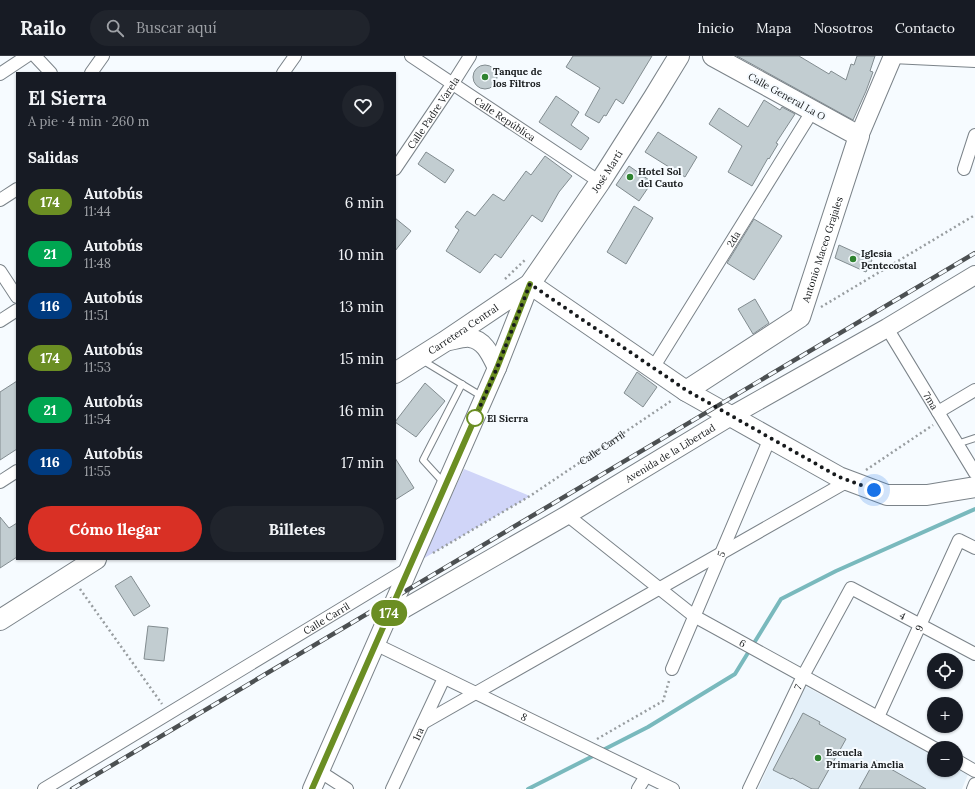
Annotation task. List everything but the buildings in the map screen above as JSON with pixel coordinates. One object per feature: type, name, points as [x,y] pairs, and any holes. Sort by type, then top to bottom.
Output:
[{"type":"main road","name":"Calle General La O","points":[[714,56],[859,136]]},
{"type":"main road","name":"Antonio Maceo Grajales","points":[[800,317],[859,136],[892,57]]},
{"type":"main road","name":"José Martí","points":[[530,284],[600,182],[654,97],[674,58]]},
{"type":"main road","name":"Avenida de la Libertad","points":[[386,619],[567,515],[731,416],[887,328],[975,275]]},
{"type":"main road","points":[[312,789],[318,771],[497,368],[530,284],[686,390],[839,477],[887,495],[927,495],[975,487]]},
{"type":"main road","name":"Carretera Central","points":[[396,369],[419,358],[530,284]]},
{"type":"main road","points":[[686,390],[800,317]]},
{"type":"main road","points":[[444,342],[470,338],[481,342],[490,353],[497,368]]},
{"type":"main road","points":[[0,620],[94,560]]},
{"type":"street","points":[[0,74],[27,56]]},
{"type":"street","points":[[36,56],[50,72]]},
{"type":"street","points":[[92,72],[103,56]]},
{"type":"street","points":[[284,72],[295,56]]},
{"type":"street","name":"Calle República","points":[[411,56],[600,182]]},
{"type":"street","name":"Calle Padre Varela","points":[[396,168],[453,84],[470,56]]},
{"type":"street","points":[[892,57],[975,61]]},
{"type":"street","name":"2da","points":[[653,368],[813,110]]},
{"type":"street","points":[[964,169],[975,135]]},
{"type":"street","points":[[0,200],[16,190]]},
{"type":"street","points":[[0,271],[16,295]]},
{"type":"street","points":[[0,322],[16,311]]},
{"type":"street","name":"7ma","points":[[887,328],[975,473]]},
{"type":"street","points":[[940,416],[975,390]]},
{"type":"street","name":"5","points":[[672,669],[770,438]]},
{"type":"street","points":[[0,482],[16,472]]},
{"type":"street","points":[[423,723],[848,481]]},
{"type":"street","name":"6","points":[[567,515],[694,616],[927,744]]},
{"type":"street","name":"9","points":[[878,717],[959,540],[975,548]]},
{"type":"street","name":"Calle Carril","points":[[44,789],[409,568]]},
{"type":"street","name":"4","points":[[851,588],[975,654]]},
{"type":"street","name":"7","points":[[749,789],[803,676],[851,588]]},
{"type":"street","name":"8","points":[[375,644],[673,789]]},
{"type":"street","name":"1ra","points":[[392,789],[444,678]]},
{"type":"street","points":[[963,764],[975,771]]},
{"type":"street","points":[[318,771],[347,789]]},
{"type":"street","points":[[638,789],[646,776]]},
{"type":"street","points":[[973,789],[975,784]]},
{"type":"lane","points":[[419,358],[484,398]]},
{"type":"lane","points":[[446,485],[422,460],[462,384]]},
{"type":"lane","points":[[958,444],[975,438]]},
{"type":"path","points":[[800,317],[826,305],[975,214]]},
{"type":"path","points":[[502,282],[529,256]]},
{"type":"path","name":"Calle Carril","points":[[409,568],[530,496],[686,390]]},
{"type":"path","points":[[848,481],[940,416]]},
{"type":"path","points":[[70,576],[169,714]]},
{"type":"path","points":[[585,747],[663,701],[672,669]]},
{"type":"shaded area","points":[[464,469],[530,496],[421,560]]},
{"type":"shaded area","name":"Escuela Primaria Amelia","points":[[805,686],[927,752],[927,777],[963,777],[963,771],[968,774],[962,789],[758,789]]},
{"type":"waterway","points":[[601,751],[648,727],[735,674],[781,599],[836,571],[975,509]]},
{"type":"waterway","points":[[528,789],[595,755]]},
{"type":"railway","points":[[72,789],[975,253]]},
{"type":"bus line","name":"174","points":[[312,789],[318,771],[497,368],[530,284]]},
{"type":"place","name":"Tanque de los Filtros","points":[[485,77]]},
{"type":"place","name":"Hotel Sol del Cauto","points":[[630,177]]},
{"type":"place","name":"Iglesia Pentecostal","points":[[853,259]]},
{"type":"place","name":"El Sierra","points":[[475,418]]},
{"type":"place","name":"Escuela Primaria Amelia","points":[[818,758]]},
{"type":"route","points":[[475,418],[497,368],[530,284],[686,390],[839,477],[874,490]]}]
